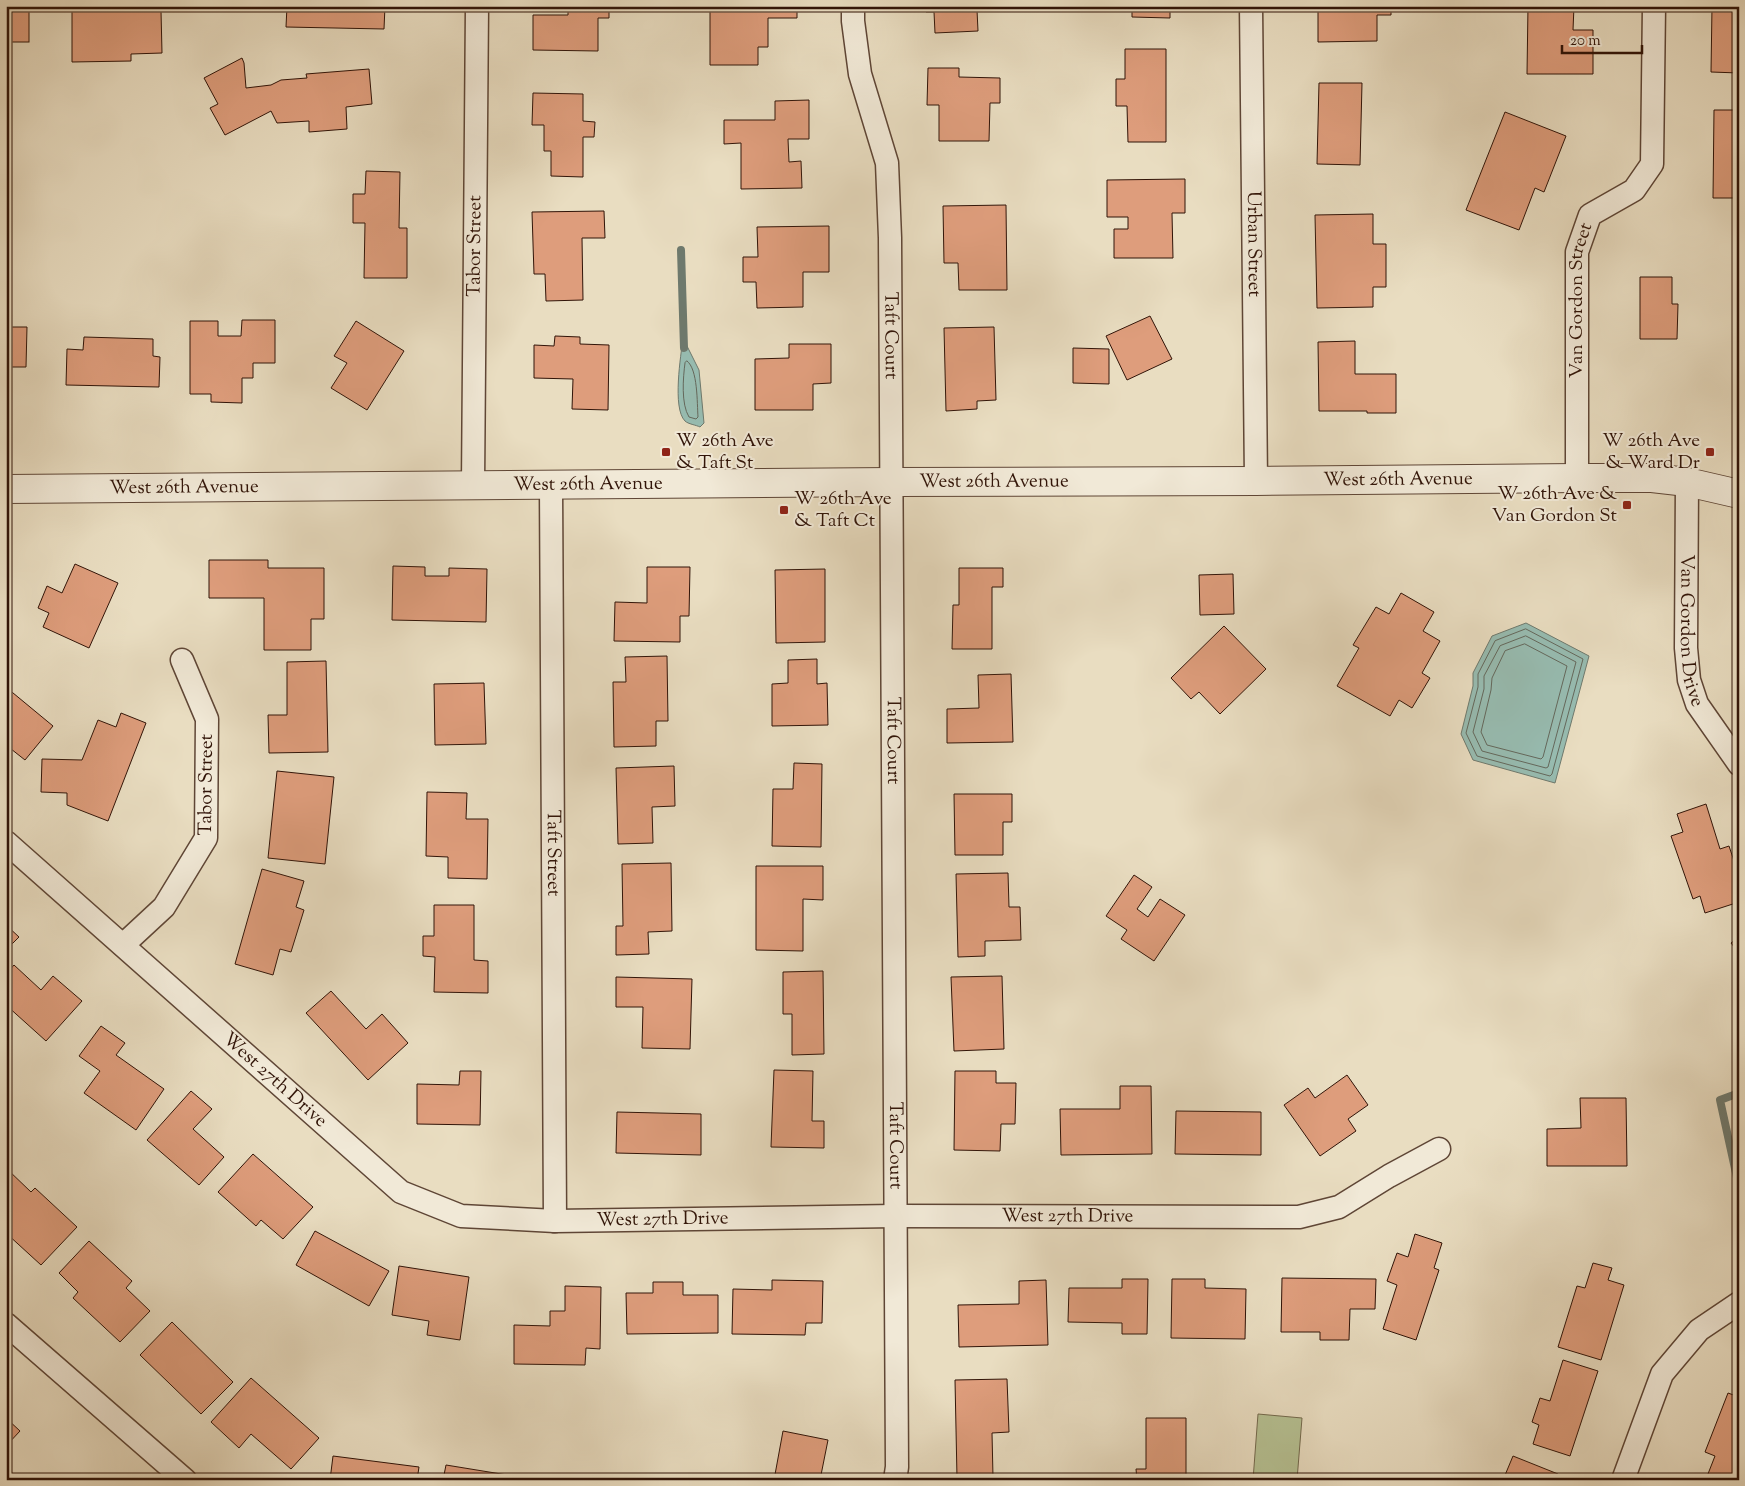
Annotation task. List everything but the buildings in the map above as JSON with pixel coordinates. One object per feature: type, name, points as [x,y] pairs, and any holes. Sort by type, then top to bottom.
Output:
[{"type":"street","name":"Tabor Street","points":[[472,485],[477,6]]},
{"type":"street","name":"Taft Court","points":[[853,6],[853,21],[860,74],[887,163],[890,238],[897,1457],[895,1480]]},
{"type":"street","name":"Urban Street","points":[[1251,6],[1256,481]]},
{"type":"street","name":"Van Gordon Street","points":[[1576,478],[1577,252],[1590,215],[1634,190],[1652,164],[1654,6]]},
{"type":"street","name":"West 26th Avenue","points":[[6,489],[1652,478],[1688,482],[1739,494]]},
{"type":"street","name":"Van Gordon Drive","points":[[1688,482],[1686,648],[1689,680],[1697,704],[1739,764]]},
{"type":"street","name":"Taft Street","points":[[551,485],[555,1221]]},
{"type":"street","name":"Tabor Street","points":[[124,946],[164,907],[206,838],[207,719],[182,660]]},
{"type":"street","name":"West 27th Drive","points":[[6,842],[401,1192],[461,1216],[555,1221],[895,1216],[1299,1217],[1339,1207],[1389,1176],[1439,1149]]},
{"type":"street","points":[[1623,1480],[1662,1374],[1699,1330],[1739,1303]]},
{"type":"street","points":[[6,1324],[184,1480]]},
{"type":"green space","points":[[1258,1414],[1302,1418],[1297,1480],[1253,1480]]},
{"type":"water","points":[[683,338],[699,370],[704,423],[700,427],[685,421],[679,405],[678,381]]},
{"type":"water","points":[[1526,623],[1589,656],[1555,783],[1473,760],[1461,734],[1473,686],[1473,673],[1492,636]]},
{"type":"waterway","points":[[681,250],[684,348]]},
{"type":"waterway","points":[[1739,1093],[1720,1100],[1739,1187]]},
{"type":"place","name":"W 26th Ave & Taft St","points":[[666,452]]},
{"type":"place","name":"W 26th Ave & Ward Dr","points":[[1710,452]]},
{"type":"place","name":"W 26th Ave & Van Gordon St","points":[[1627,505]]},
{"type":"place","name":"W 26th Ave & Taft Ct","points":[[784,510]]}]
